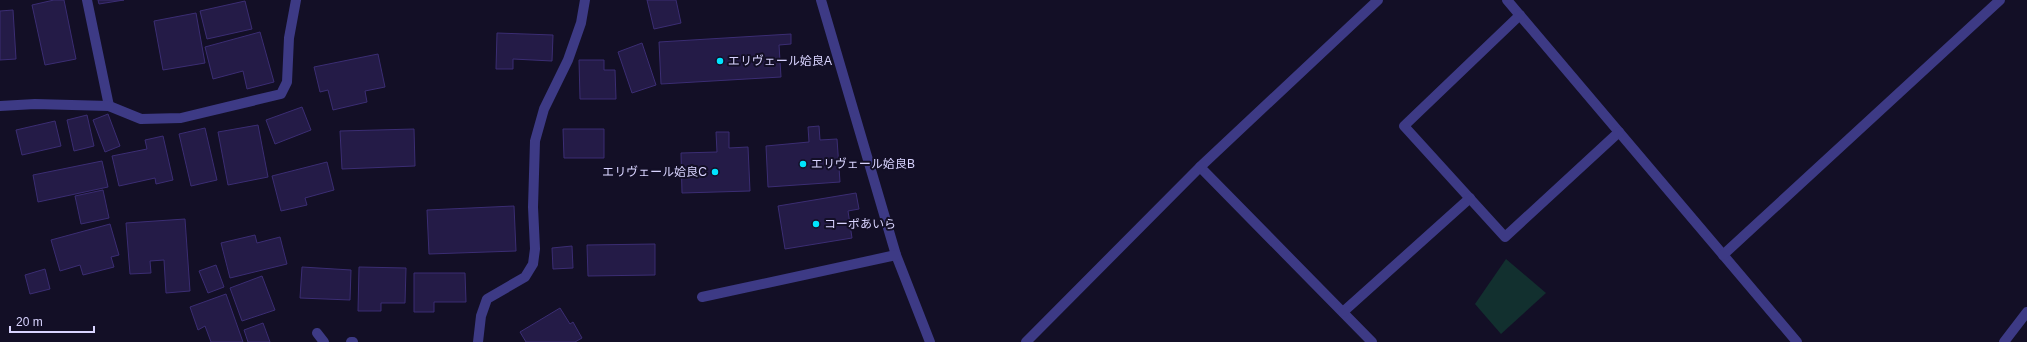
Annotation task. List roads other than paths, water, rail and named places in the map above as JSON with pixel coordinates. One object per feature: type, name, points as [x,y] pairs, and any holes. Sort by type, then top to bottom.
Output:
[{"type":"street","points":[[87,0],[109,106]]},
{"type":"street","points":[[0,106],[36,104],[109,106],[141,119],[181,118],[281,94],[287,82],[289,38],[296,0]]},
{"type":"street","points":[[478,342],[481,316],[487,299],[525,277],[532,264],[535,249],[533,207],[535,141],[544,109],[568,60],[581,23],[585,0]]},
{"type":"street","points":[[821,0],[896,255],[930,342]]},
{"type":"street","points":[[1026,342],[1200,167],[1378,0]]},
{"type":"street","points":[[1507,0],[1797,342]]},
{"type":"street","points":[[1723,255],[2000,0]]},
{"type":"street","points":[[1520,15],[1404,126],[1505,237],[1619,132]]},
{"type":"street","points":[[1200,167],[1372,342]]},
{"type":"street","points":[[1343,312],[1470,198]]},
{"type":"street","points":[[702,297],[896,255]]},
{"type":"street","points":[[2004,342],[2027,312]]},
{"type":"street","points":[[317,333],[324,342]]},
{"type":"place","name":"エリヴェール姶良A","points":[[720,61]]},
{"type":"place","name":"エリヴェール姶良B","points":[[803,164]]},
{"type":"place","name":"エリヴェール姶良C","points":[[715,172]]},
{"type":"place","name":"コーポあいら","points":[[816,224]]}]
